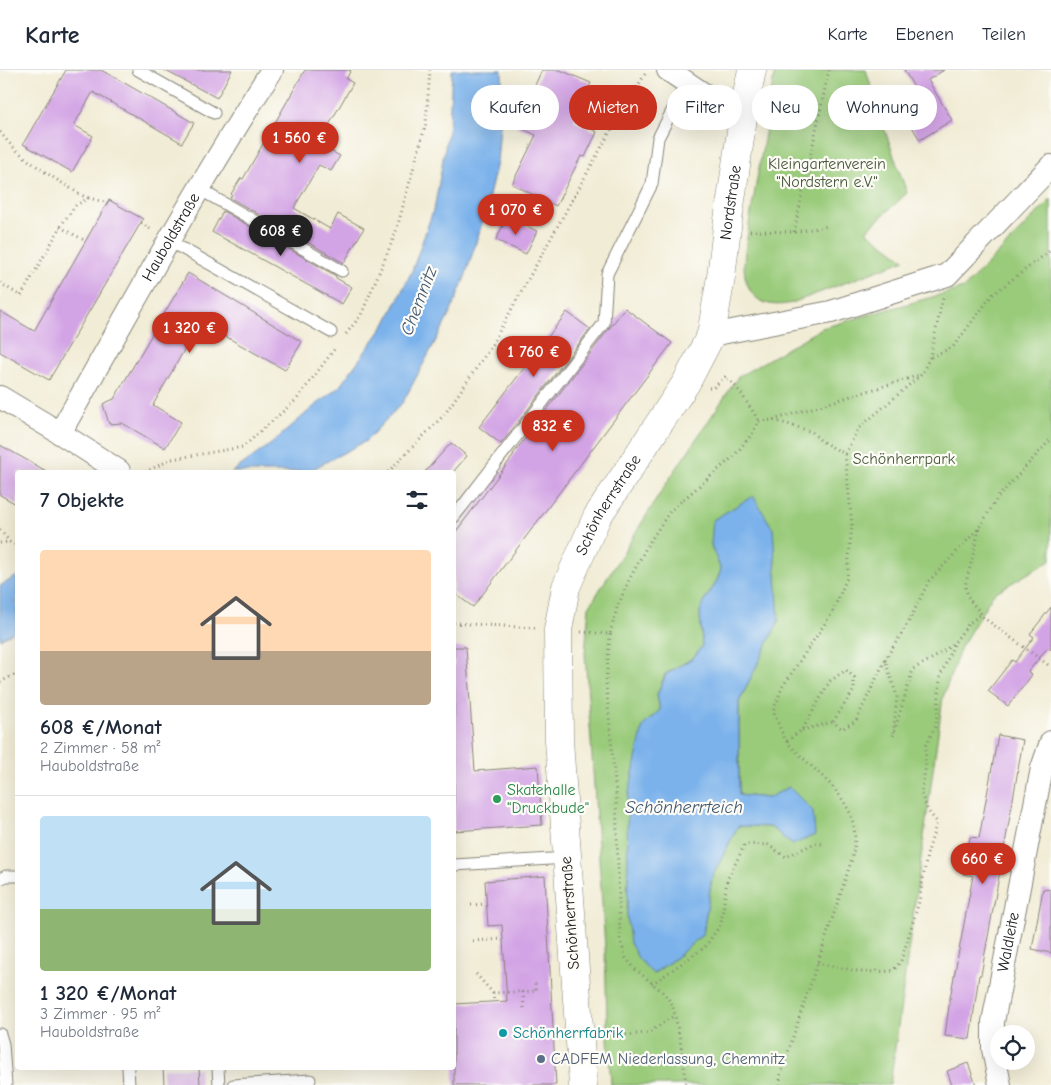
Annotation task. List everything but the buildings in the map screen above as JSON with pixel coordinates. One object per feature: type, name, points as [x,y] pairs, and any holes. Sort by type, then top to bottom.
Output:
[{"type":"main road","name":"Nordstraße","points":[[711,335],[722,276],[727,227],[745,104],[752,70]]},
{"type":"main road","name":"Schönherrstraße","points":[[583,1085],[559,740],[558,630],[566,587],[597,517],[686,383],[711,335]]},
{"type":"street","name":"Hauboldstraße","points":[[60,434],[199,189],[237,124],[272,70]]},
{"type":"street","points":[[668,70],[711,99],[745,104]]},
{"type":"street","points":[[711,335],[831,312],[947,275],[1051,166]]},
{"type":"street","points":[[0,397],[117,470]]},
{"type":"street","name":"Waldleite","points":[[1000,1085],[993,1049],[994,1022],[1042,768],[1051,742]]},
{"type":"lane","points":[[138,70],[214,113]]},
{"type":"lane","points":[[456,514],[604,323],[607,274],[652,184],[658,138],[687,82]]},
{"type":"lane","points":[[199,189],[342,271]]},
{"type":"lane","points":[[169,241],[330,332]]},
{"type":"lane","points":[[456,865],[566,858]]},
{"type":"lane","points":[[0,879],[6,876],[15,876]]},
{"type":"lane","points":[[0,1034],[3,1044],[6,1085]]},
{"type":"lane","points":[[128,1070],[129,1085]]},
{"type":"lane","points":[[218,1070],[219,1085]]},
{"type":"lane","points":[[233,1085],[310,1080]]},
{"type":"path","points":[[343,338],[360,315],[395,235],[426,123],[430,70]]},
{"type":"path","points":[[390,470],[444,415],[490,348],[616,121],[647,70]]},
{"type":"path","points":[[794,232],[829,70]]},
{"type":"path","points":[[0,132],[11,146],[34,165],[81,195],[108,203]]},
{"type":"path","points":[[0,284],[21,296],[60,227],[76,205],[88,198]]},
{"type":"path","points":[[748,231],[794,232],[829,226]]},
{"type":"path","points":[[60,227],[86,241]]},
{"type":"path","points":[[930,357],[953,346],[992,295],[1051,250]]},
{"type":"path","points":[[780,1085],[780,1076],[855,844],[854,827],[848,808],[833,788],[787,741],[773,711],[784,686],[832,613],[847,578],[852,525],[844,454],[858,429],[922,374],[930,357],[947,275]]},
{"type":"path","points":[[150,470],[172,459],[242,447],[298,399],[337,346]]},
{"type":"path","points":[[759,421],[772,420],[922,374]]},
{"type":"path","points":[[686,383],[713,388],[726,376],[740,392],[759,421]]},
{"type":"path","points":[[772,420],[812,432],[821,441],[844,454]]},
{"type":"path","points":[[686,1085],[682,1050],[672,1004],[664,993],[635,969],[626,958],[620,940],[616,794],[606,683],[610,634],[617,608],[628,582],[646,546],[670,511],[734,456],[752,434],[759,421]]},
{"type":"path","points":[[833,722],[842,729],[856,720],[885,660],[908,623],[929,580],[979,528],[998,497],[1051,440]]},
{"type":"path","points":[[979,528],[965,586],[969,598],[984,618]]},
{"type":"path","points":[[0,530],[10,542],[15,544]]},
{"type":"path","points":[[0,543],[10,542]]},
{"type":"path","points":[[818,963],[862,972],[893,971],[901,961],[919,902],[927,855],[937,822],[928,811],[920,794],[925,770],[926,745],[935,728],[940,677],[954,643],[969,622],[980,615],[1051,668]]},
{"type":"path","points":[[456,623],[610,634]]},
{"type":"path","points":[[885,660],[897,696],[893,736],[913,669],[937,656],[954,643]]},
{"type":"path","points":[[787,741],[802,730],[833,722],[854,690],[854,677],[846,670],[830,681],[802,730]]},
{"type":"path","points":[[0,682],[15,674]]},
{"type":"path","points":[[652,984],[705,948],[721,924],[727,880],[745,844],[768,845],[786,857],[815,843],[822,844]]},
{"type":"path","points":[[471,905],[486,904]]},
{"type":"path","points":[[473,941],[503,939]]},
{"type":"path","points":[[476,974],[493,993],[494,1001]]},
{"type":"path","points":[[493,993],[536,991],[535,981]]},
{"type":"path","points":[[523,992],[524,1010]]},
{"type":"path","points":[[608,1037],[648,1033],[675,1015]]},
{"type":"green space","name":"Kleingartenverein \"Nordstern e.V.\"","points":[[775,70],[866,70],[871,85],[828,85],[828,130],[885,130],[907,193],[866,231],[905,260],[792,303],[779,305],[762,301],[752,294],[744,273],[745,248],[765,130],[818,130],[818,85],[773,85]]},
{"type":"green space","name":"Schönherrpark","points":[[1051,199],[1051,560],[993,594],[961,647],[943,697],[890,1085],[611,1085],[605,947],[585,653],[589,607],[666,484],[738,377],[822,328],[964,288]],"holes":[[[711,545],[779,620],[739,702],[739,795],[768,798],[792,845],[771,827],[738,826],[712,877],[703,934],[678,956],[653,974],[627,915],[628,876],[643,726],[660,710],[657,695],[665,674],[693,658],[702,646],[700,612],[721,570]]]},
{"type":"water","name":"Chemnitz","points":[[452,70],[502,70],[502,85],[471,85],[471,130],[500,130],[497,162],[484,217],[465,277],[450,314],[403,402],[366,441],[312,470],[235,470],[271,444],[340,386],[386,323],[412,271],[435,205],[449,125]]},
{"type":"water","name":"Schönherrteich","points":[[753,496],[773,529],[779,620],[739,702],[739,795],[768,798],[789,787],[813,811],[815,835],[792,845],[771,827],[738,826],[712,877],[703,934],[678,956],[653,974],[638,958],[630,943],[627,915],[627,802],[643,726],[660,710],[657,695],[666,674],[693,658],[702,646],[700,612],[721,570],[711,545],[713,520]]},
{"type":"water","points":[[15,577],[15,631],[0,639],[0,586]]},
{"type":"place","name":"Skatehalle \"Druckbude\"","points":[[497,799]]},
{"type":"place","name":"Schönherrfabrik","points":[[503,1033]]},
{"type":"place","name":"CADFEM Niederlassung, Chemnitz","points":[[541,1059]]}]
